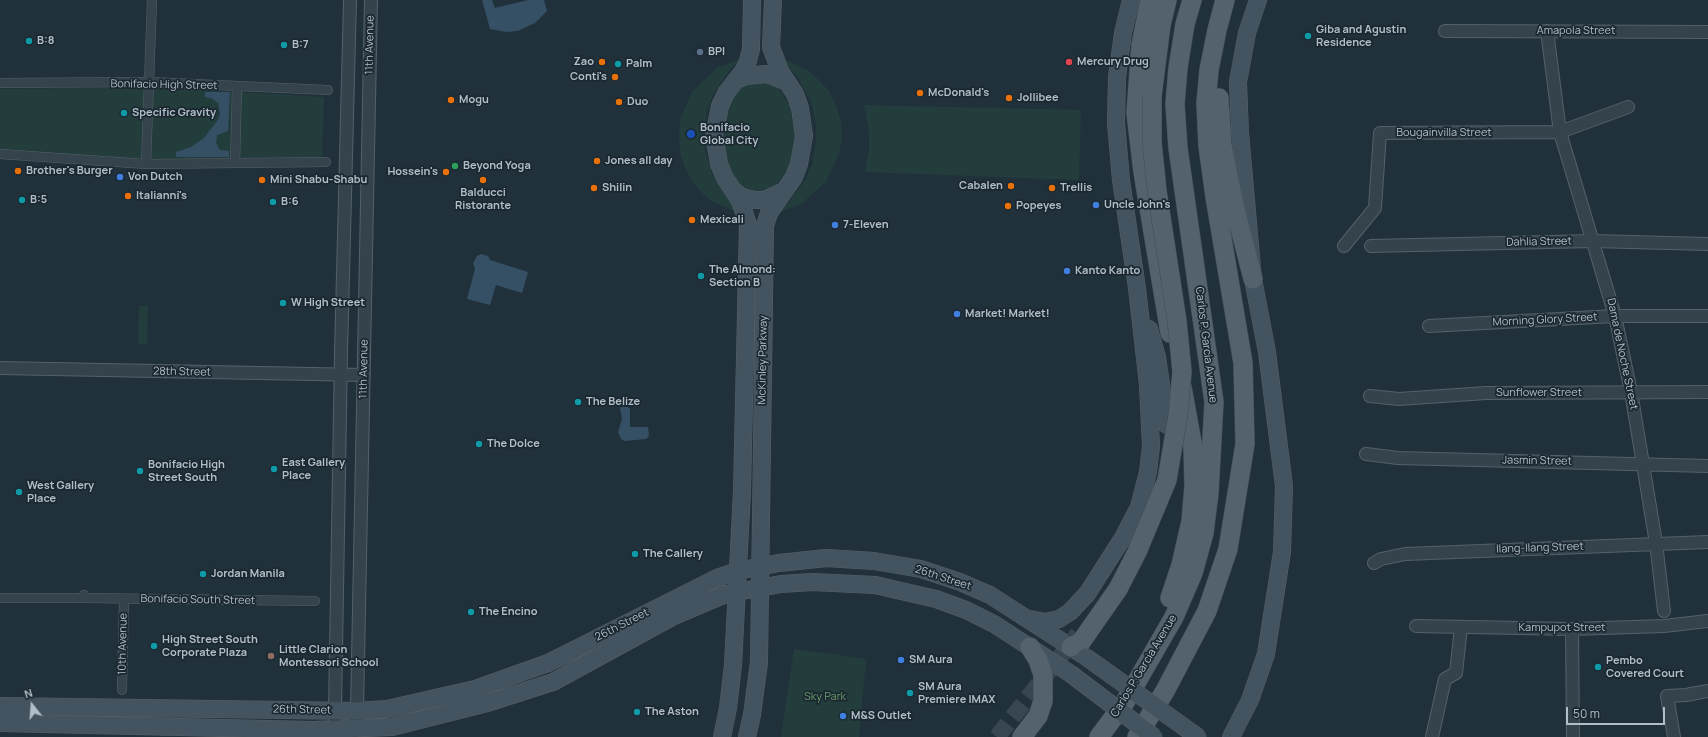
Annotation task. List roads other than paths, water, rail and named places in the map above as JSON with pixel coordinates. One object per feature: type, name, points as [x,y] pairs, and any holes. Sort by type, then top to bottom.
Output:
[{"type":"main road","name":"McKinley Parkway","points":[[722,737],[728,708],[733,665],[742,491],[748,224],[740,201],[719,164],[714,135],[720,106],[726,93],[744,70],[751,48],[752,0]]},
{"type":"main road","name":"McKinley Parkway","points":[[747,737],[752,715],[758,662],[765,226],[770,213],[786,190],[799,164],[804,136],[800,108],[780,71],[771,47],[773,0]]},
{"type":"main road","points":[[1028,618],[1045,622],[1059,619],[1070,612],[1087,594],[1124,536],[1138,507],[1148,472],[1151,446],[1151,417],[1137,288],[1121,180],[1116,123],[1117,77],[1123,34],[1130,0]]},
{"type":"main road","points":[[1146,665],[1166,614],[1181,565],[1191,521],[1194,486],[1193,448],[1188,416],[1169,327],[1138,141],[1136,113],[1138,78],[1141,45],[1150,0]]},
{"type":"main road","points":[[1079,652],[1081,642],[1118,588],[1137,552],[1167,480],[1178,414],[1182,372],[1177,321],[1152,142],[1152,96],[1160,32],[1167,0]]},
{"type":"main road","name":"Carlos P. Garcia Avenue","points":[[1099,737],[1125,702],[1174,617],[1193,573],[1204,533],[1213,443],[1214,402],[1178,148],[1175,104],[1178,68],[1185,24],[1192,0]]},
{"type":"main road","points":[[1137,737],[1165,691],[1208,611],[1228,549],[1244,444],[1243,363],[1215,197],[1208,146],[1206,103],[1209,70],[1225,0]]},
{"type":"main road","points":[[1253,279],[1240,133],[1238,82],[1246,33],[1258,0]]},
{"type":"main road","points":[[1217,30],[1219,106],[1222,144],[1234,205],[1253,279],[1268,359],[1284,486],[1282,552],[1266,654],[1250,700],[1231,737]]},
{"type":"main road","points":[[735,81],[745,76],[761,74],[778,77],[787,82]]},
{"type":"main road","points":[[733,190],[742,197],[754,200],[765,200],[786,190]]},
{"type":"main road","points":[[1137,288],[1157,357],[1167,425]]},
{"type":"main road","name":"26th Street","points":[[0,706],[335,711],[387,709],[475,689],[548,663],[710,582],[737,571],[760,566],[826,558],[874,561],[913,568],[940,575],[981,590],[1028,618],[1079,652],[1198,737]]},
{"type":"main road","name":"26th Street","points":[[0,723],[345,733],[392,727],[491,702],[553,682],[684,611],[736,591],[812,582],[844,582],[875,585],[936,599],[966,610],[994,624],[1071,674],[1154,737]]},
{"type":"main road","points":[[1022,737],[1038,716],[1043,701],[1044,684],[1042,671],[1030,647]]},
{"type":"street","points":[[146,164],[152,0]]},
{"type":"street","name":"11th Avenue","points":[[345,733],[335,711],[350,0]]},
{"type":"street","name":"11th Avenue","points":[[345,733],[357,711],[371,0]]},
{"type":"street","name":"Amapola Street","points":[[1445,31],[1708,32]]},
{"type":"street","name":"Dama de Noche Street","points":[[1547,31],[1560,132],[1616,316],[1644,463],[1664,611]]},
{"type":"street","name":"Bonifacio High Street","points":[[0,83],[149,82],[328,90]]},
{"type":"street","points":[[235,163],[237,87]]},
{"type":"street","name":"Bougainvilla Street","points":[[1344,246],[1375,208],[1380,133],[1560,132],[1628,107]]},
{"type":"street","points":[[0,154],[146,164],[326,162]]},
{"type":"street","name":"Dahlia Street","points":[[1371,246],[1593,241],[1708,244]]},
{"type":"street","name":"Morning Glory Street","points":[[1429,326],[1616,316],[1708,316]]},
{"type":"street","name":"28th Street","points":[[0,368],[364,375]]},
{"type":"street","name":"Sunflower Street","points":[[1370,396],[1399,399],[1486,393],[1708,392]]},
{"type":"street","name":"Jasmin Street","points":[[1366,454],[1398,458],[1644,463],[1708,466]]},
{"type":"street","name":"Ilang-Ilang Street","points":[[1374,563],[1381,559],[1405,554],[1708,542]]},
{"type":"street","name":"Bonifacio South Street","points":[[0,598],[84,597],[124,599],[182,598],[313,601]]},
{"type":"street","name":"10th Avenue","points":[[122,690],[124,599]]},
{"type":"street","name":"Kampupot Street","points":[[1416,626],[1572,629],[1664,626],[1708,622]]},
{"type":"street","points":[[1432,737],[1445,679],[1456,672],[1461,627]]},
{"type":"street","points":[[1572,629],[1573,737]]},
{"type":"street","points":[[1674,737],[1667,696],[1686,695],[1708,691]]},
{"type":"water","points":[[482,0],[492,0],[495,8],[528,0],[544,0],[547,11],[535,23],[518,31],[506,32],[490,29]]},
{"type":"water","points":[[205,92],[230,92],[228,131],[217,135],[216,143],[220,150],[229,151],[229,157],[176,157],[176,152],[191,147],[204,138],[218,120],[220,114],[218,103],[211,98],[205,97]]},
{"type":"water","points":[[481,254],[488,256],[490,260],[528,272],[522,293],[496,285],[490,305],[467,299],[475,269],[473,263],[477,256]]},
{"type":"water","points":[[623,406],[630,408],[630,427],[648,427],[649,436],[646,439],[625,441],[621,439],[618,432],[622,419],[620,408]]},
{"type":"tunnel","points":[[997,737],[1078,634]]},
{"type":"place","name":"Giba and Agustin Residence","points":[[1308,36]]},
{"type":"place","name":"B:8","points":[[29,41]]},
{"type":"place","name":"B:7","points":[[284,45]]},
{"type":"place","name":"BPI","points":[[700,52]]},
{"type":"place","name":"Zao","points":[[602,62]]},
{"type":"place","name":"Mercury Drug","points":[[1069,62]]},
{"type":"place","name":"Palm","points":[[618,64]]},
{"type":"place","name":"Conti's","points":[[615,77]]},
{"type":"place","name":"McDonald's","points":[[920,93]]},
{"type":"place","name":"Jollibee","points":[[1009,98]]},
{"type":"place","name":"Mogu","points":[[451,100]]},
{"type":"place","name":"Duo","points":[[619,102]]},
{"type":"place","name":"Specific Gravity","points":[[124,113]]},
{"type":"place","name":"Bonifacio Global City","points":[[691,134]]},
{"type":"place","name":"Jones all day","points":[[597,161]]},
{"type":"place","name":"Beyond Yoga","points":[[455,166]]},
{"type":"place","name":"Brother's Burger","points":[[18,171]]},
{"type":"place","name":"Hossein's","points":[[446,172]]},
{"type":"place","name":"Von Dutch","points":[[120,177]]},
{"type":"place","name":"Mini Shabu-Shabu","points":[[262,180]]},
{"type":"place","name":"Balducci Ristorante","points":[[483,180]]},
{"type":"place","name":"Cabalen","points":[[1011,186]]},
{"type":"place","name":"Shilin","points":[[594,188]]},
{"type":"place","name":"Trellis","points":[[1052,188]]},
{"type":"place","name":"Italianni's","points":[[128,196]]},
{"type":"place","name":"B:5","points":[[22,200]]},
{"type":"place","name":"B:6","points":[[273,202]]},
{"type":"place","name":"Uncle John's","points":[[1096,205]]},
{"type":"place","name":"Popeyes","points":[[1008,206]]},
{"type":"place","name":"Mexicali","points":[[692,220]]},
{"type":"place","name":"7-Eleven","points":[[835,225]]},
{"type":"place","name":"Kanto Kanto","points":[[1067,271]]},
{"type":"place","name":"The Almond: Section B","points":[[701,276]]},
{"type":"place","name":"W High Street","points":[[283,303]]},
{"type":"place","name":"Market! Market!","points":[[957,314]]},
{"type":"place","name":"The Belize","points":[[578,402]]},
{"type":"place","name":"The Dolce","points":[[479,444]]},
{"type":"place","name":"East Gallery Place","points":[[274,469]]},
{"type":"place","name":"Bonifacio High Street South","points":[[140,471]]},
{"type":"place","name":"West Gallery Place","points":[[19,492]]},
{"type":"place","name":"The Callery","points":[[635,554]]},
{"type":"place","name":"Jordan Manila","points":[[203,574]]},
{"type":"place","name":"The Encino","points":[[471,612]]},
{"type":"place","name":"High Street South Corporate Plaza","points":[[154,646]]},
{"type":"place","name":"Little Clarion Montessori School","points":[[271,656]]},
{"type":"place","name":"SM Aura","points":[[901,660]]},
{"type":"place","name":"Pembo Covered Court","points":[[1598,667]]},
{"type":"place","name":"SM Aura Premiere IMAX","points":[[910,693]]},
{"type":"place","name":"The Aston","points":[[637,712]]},
{"type":"place","name":"M&S Outlet","points":[[843,716]]},
{"type":"park label","name":"Sky Park","points":[[825,697]]}]
